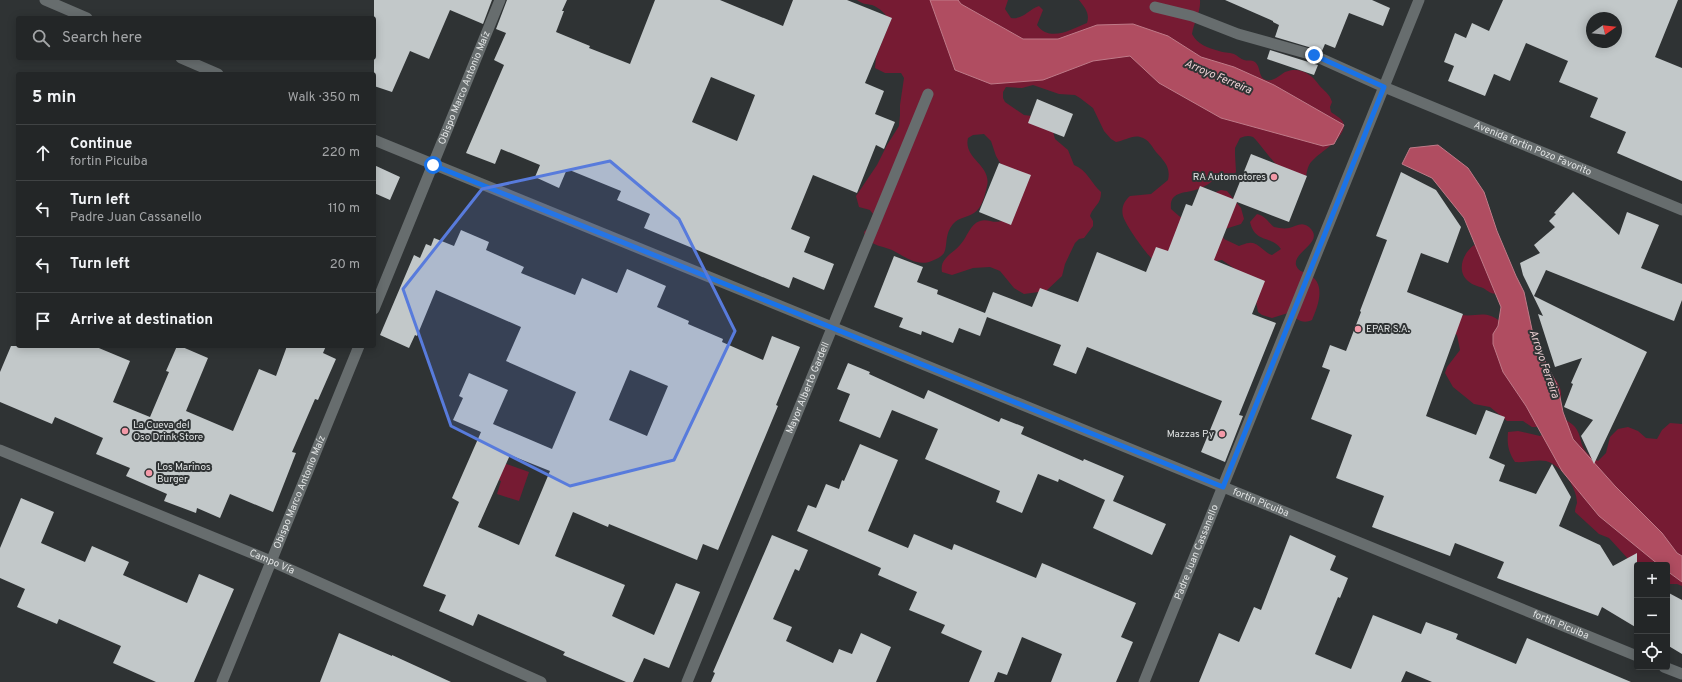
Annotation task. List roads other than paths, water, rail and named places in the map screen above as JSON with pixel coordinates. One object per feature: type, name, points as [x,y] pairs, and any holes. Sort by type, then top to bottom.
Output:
[{"type":"street","points":[[44,0],[82,16]]},
{"type":"street","name":"Obispo Marco Antonio Maíz","points":[[376,305],[500,0]]},
{"type":"street","name":"Padre Juan Cassanello","points":[[1144,682],[1419,0]]},
{"type":"street","name":"Avenida fortin Pozo Favorito","points":[[1154,7],[1192,16],[1238,34],[1314,55],[1384,87],[1682,210]]},
{"type":"street","points":[[186,60],[213,72]]},
{"type":"street","name":"Mayor Alberto Gardell","points":[[687,682],[928,94]]},
{"type":"street","name":"fortin Picuiba","points":[[376,141],[1634,655]]},
{"type":"street","name":"Obispo Marco Antonio Maíz","points":[[222,682],[358,348]]},
{"type":"street","name":"Campo Vía","points":[[0,450],[272,560],[541,682]]},
{"type":"street","points":[[1670,669],[1682,674]]},
{"type":"water","name":"Arroyo Ferreira","points":[[930,0],[958,0],[961,4],[1023,39],[1058,39],[1097,25],[1133,24],[1168,36],[1201,57],[1234,67],[1274,85],[1344,125],[1334,144],[1323,146],[1221,118],[1159,83],[1130,56],[1093,61],[1043,80],[991,84],[955,70]]},
{"type":"water","name":"Arroyo Ferreira","points":[[1438,145],[1468,168],[1484,192],[1497,231],[1524,292],[1534,339],[1558,387],[1563,412],[1573,439],[1615,486],[1662,533],[1677,553],[1682,556],[1682,582],[1670,573],[1670,562],[1655,562],[1599,516],[1562,471],[1526,406],[1503,372],[1493,344],[1493,334],[1498,326],[1501,307],[1464,218],[1432,178],[1402,164],[1410,148]]},
{"type":"place","name":"RA Automotores","points":[[1274,177]]},
{"type":"place","name":"EPAR S.A.","points":[[1358,329]]},
{"type":"place","name":"La Cueva del Oso Drink Store","points":[[125,431]]},
{"type":"place","name":"Mazzas Py","points":[[1222,434]]},
{"type":"place","name":"Los Marinos Burger","points":[[149,473]]}]
